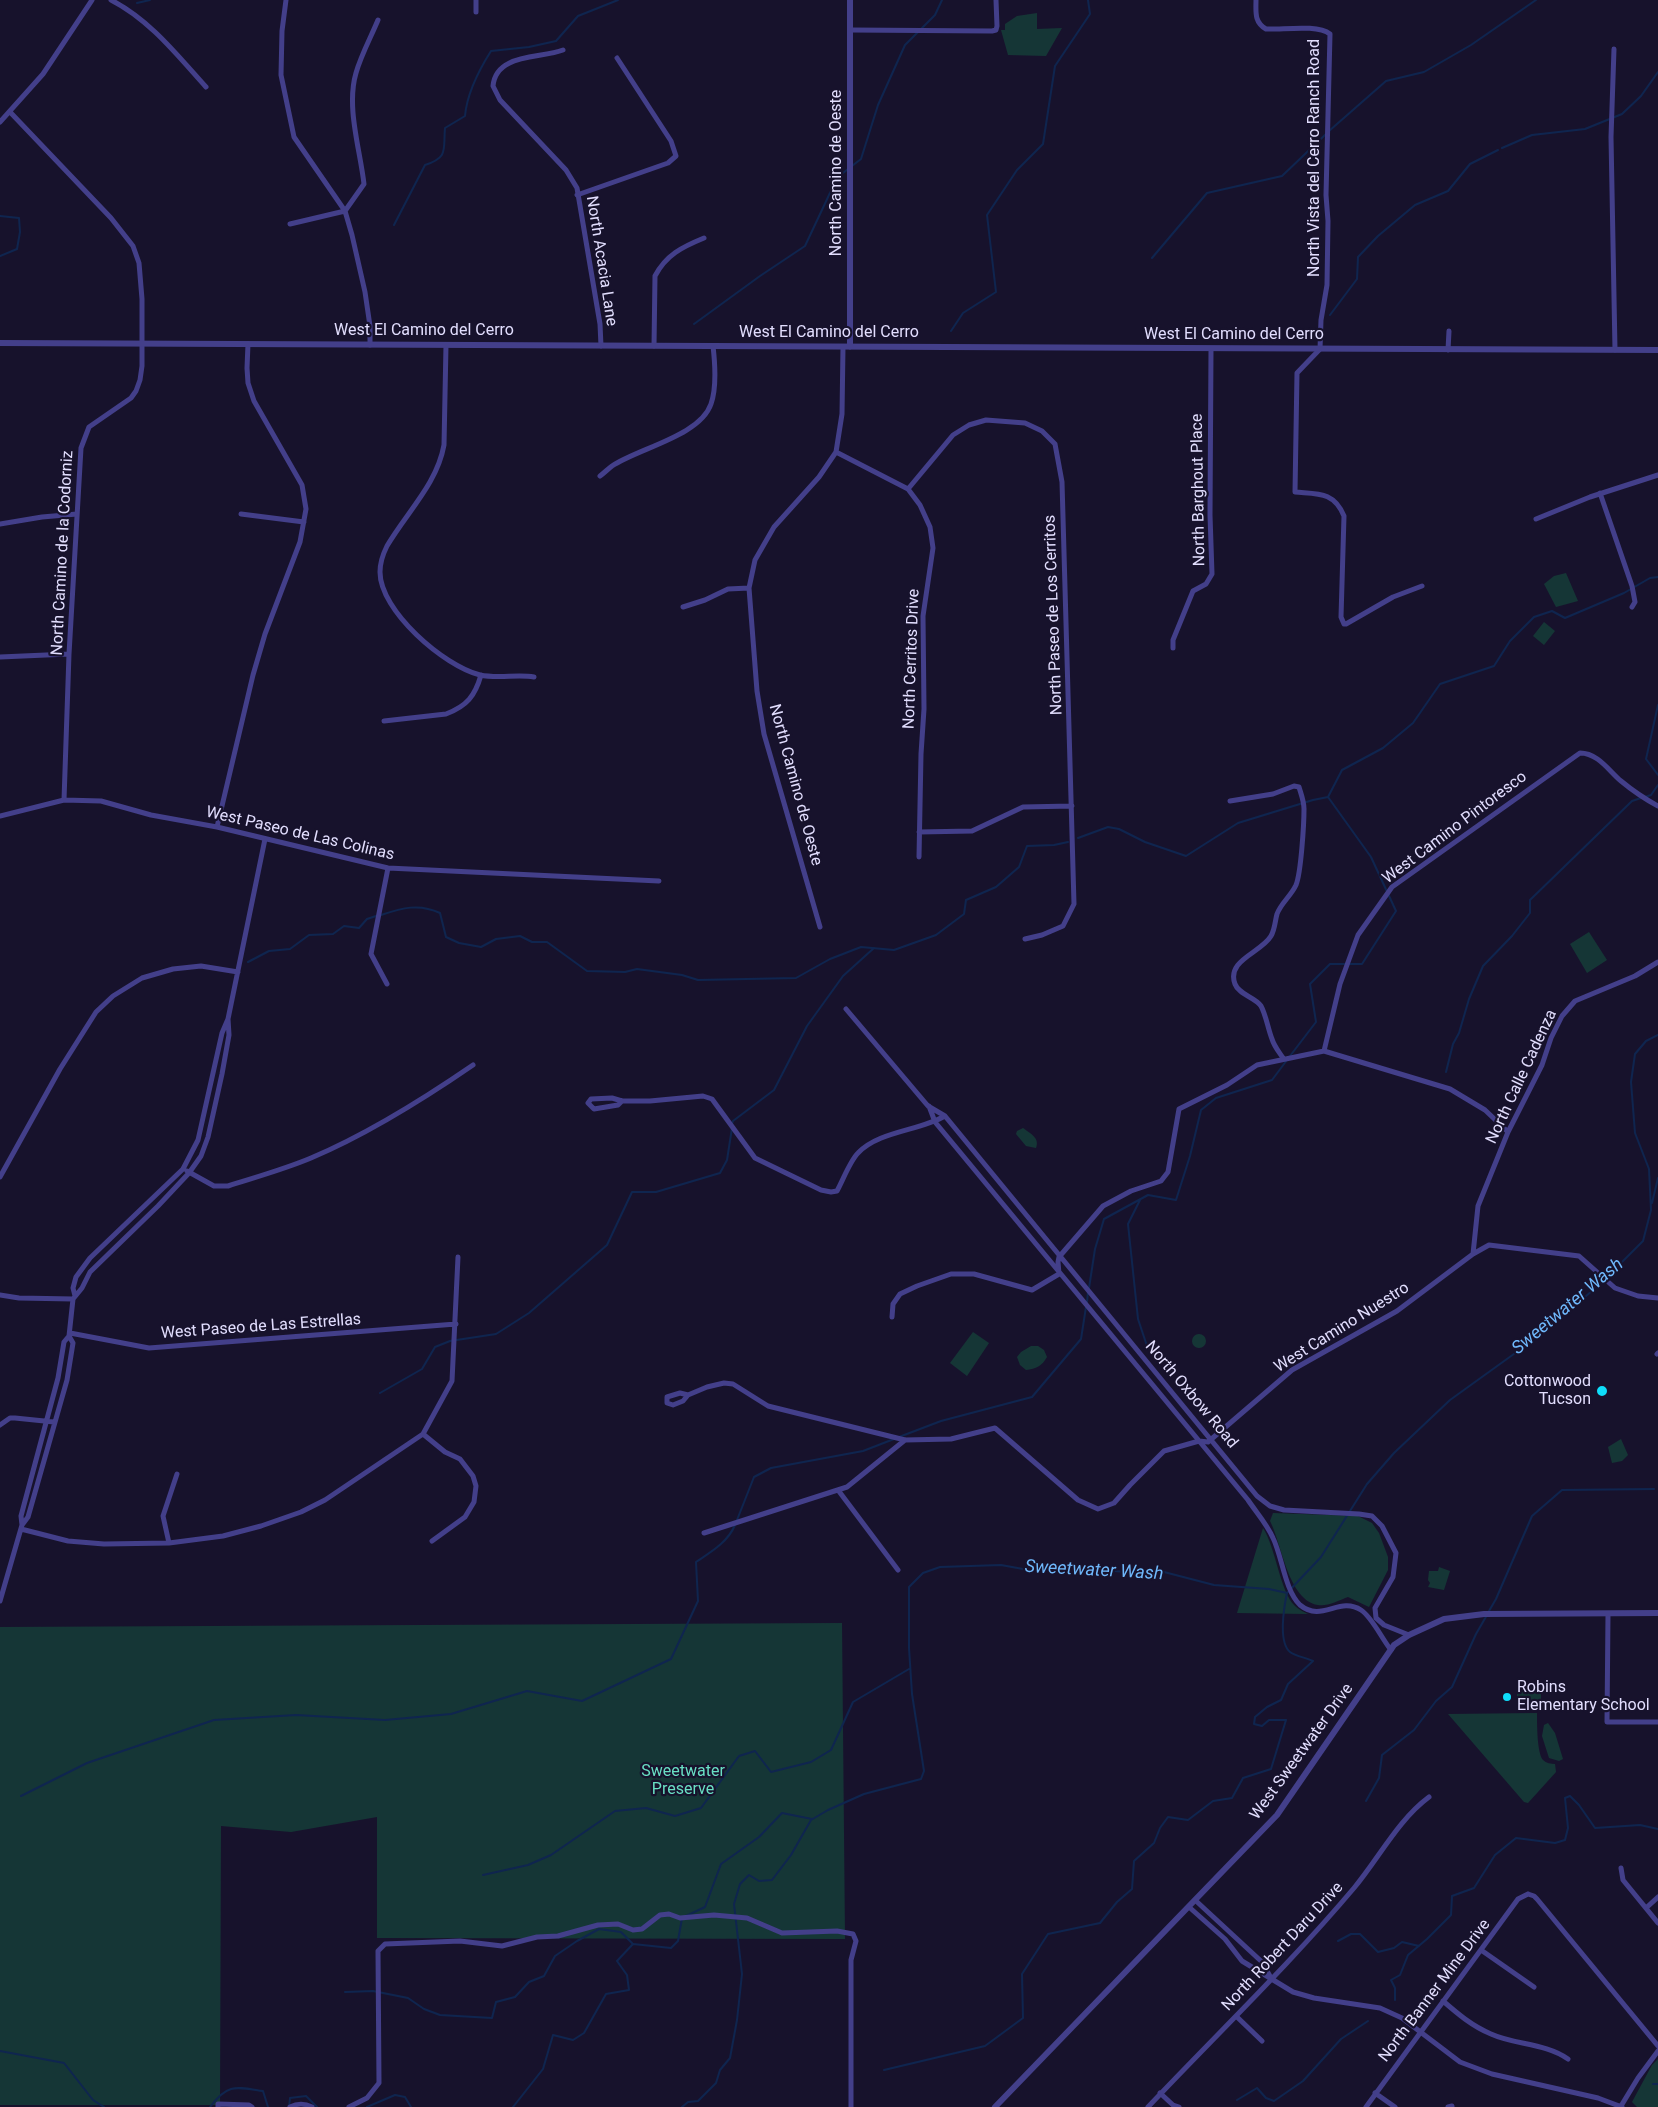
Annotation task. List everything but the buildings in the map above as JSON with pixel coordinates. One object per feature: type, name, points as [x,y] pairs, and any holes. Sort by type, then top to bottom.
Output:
[{"type":"street","points":[[0,122],[43,74],[92,0]]},
{"type":"street","points":[[111,0],[130,9],[152,28],[206,87]]},
{"type":"street","points":[[286,0],[282,31],[281,75],[294,137],[345,211],[365,292],[370,326],[370,345]]},
{"type":"street","points":[[476,0],[476,12]]},
{"type":"street","name":"North Camino de Oeste","points":[[850,0],[850,347]]},
{"type":"street","points":[[851,30],[992,31],[996,30],[997,26],[996,0]]},
{"type":"street","name":"North Vista del Cerro Ranch Road","points":[[1256,0],[1256,18],[1259,25],[1266,28],[1316,28],[1325,30],[1330,34],[1326,195],[1328,221],[1327,285],[1321,320],[1320,349]]},
{"type":"street","points":[[290,224],[345,211],[364,184],[361,156],[352,117],[355,74],[378,20]]},
{"type":"street","points":[[1614,49],[1611,137],[1615,350]]},
{"type":"street","name":"North Acacia Lane","points":[[563,50],[509,63],[498,72],[493,86],[500,100],[566,170],[574,181],[600,324],[601,346]]},
{"type":"street","points":[[577,195],[668,163],[676,156],[670,141],[617,58]]},
{"type":"street","name":"North Camino de la Codorniz","points":[[10,112],[111,218],[133,246],[140,273],[142,366],[136,391],[118,408],[89,427],[83,441],[69,654],[64,800]]},
{"type":"street","points":[[654,346],[655,276],[661,266],[675,251],[704,238]]},
{"type":"street","points":[[1448,350],[1449,331]]},
{"type":"street","name":"West El Camino del Cerro","points":[[0,343],[1658,350]]},
{"type":"street","points":[[217,827],[253,675],[265,634],[300,542],[306,509],[302,485],[254,401],[248,383],[248,344]]},
{"type":"street","points":[[446,345],[444,445],[442,458],[429,484],[382,556],[380,572],[386,596],[394,610],[439,655],[481,676],[534,677]]},
{"type":"street","points":[[600,476],[612,466],[689,428],[701,420],[712,403],[714,387],[712,346]]},
{"type":"street","name":"North Camino de Oeste","points":[[820,927],[764,734],[757,691],[750,588],[755,560],[774,527],[819,477],[836,452],[842,414],[843,347]]},
{"type":"street","name":"North Barghout Place","points":[[1173,648],[1172,640],[1193,591],[1206,584],[1212,574],[1210,515],[1211,349]]},
{"type":"street","points":[[1320,349],[1297,373],[1295,492],[1329,496],[1336,501],[1344,516],[1341,620],[1346,624],[1393,598],[1422,586]]},
{"type":"street","name":"North Paseo de Los Cerritos","points":[[908,489],[953,436],[969,425],[986,420],[1025,423],[1042,431],[1055,444],[1062,482],[1074,904],[1063,926],[1042,935],[1025,939]]},
{"type":"street","name":"North Cerritos Drive","points":[[836,452],[908,489],[920,504],[930,527],[933,548],[923,616],[924,709],[919,857]]},
{"type":"street","points":[[1536,519],[1600,493],[1658,475]]},
{"type":"street","points":[[1600,493],[1632,586],[1635,602],[1632,607]]},
{"type":"street","points":[[0,524],[42,517],[77,514]]},
{"type":"street","points":[[241,514],[304,522]]},
{"type":"street","points":[[683,607],[705,600],[728,589],[750,588]]},
{"type":"street","points":[[0,657],[69,654]]},
{"type":"street","points":[[384,722],[446,714],[455,710],[469,702],[475,694],[481,676]]},
{"type":"street","name":"West Camino Pintoresco","points":[[1324,1052],[1340,984],[1358,935],[1392,887],[1580,753],[1586,753],[1598,759],[1632,790],[1658,806]]},
{"type":"street","points":[[1230,801],[1273,794],[1294,786],[1298,787],[1303,798],[1304,810],[1299,875],[1295,886],[1278,914],[1270,938],[1258,951],[1240,961],[1235,967],[1234,972],[1235,984],[1238,989],[1260,1006],[1273,1042],[1283,1058]]},
{"type":"street","name":"West Paseo de Las Colinas","points":[[0,816],[64,800],[101,802],[151,815],[217,827],[388,868],[659,881]]},
{"type":"street","points":[[919,832],[972,831],[1023,807],[1072,806]]},
{"type":"street","points":[[0,1601],[22,1527],[28,1517],[67,1380],[73,1343],[70,1335],[74,1298],[72,1288],[76,1277],[90,1258],[183,1169],[198,1140],[222,1033],[228,1019],[265,839]]},
{"type":"street","points":[[387,984],[371,954],[388,868]]},
{"type":"street","name":"North Calle Cadenza","points":[[1473,1254],[1478,1206],[1508,1132],[1542,1065],[1551,1038],[1562,1016],[1576,1001],[1636,976],[1658,962]]},
{"type":"street","points":[[0,1177],[60,1069],[96,1012],[113,996],[142,978],[173,968],[201,966],[238,972]]},
{"type":"street","name":"North Oxbow Road","points":[[846,1009],[928,1106],[935,1122],[1059,1274],[1248,1500],[1274,1539],[1287,1582],[1299,1604],[1311,1611],[1325,1612],[1339,1606],[1350,1605],[1362,1610],[1373,1622],[1379,1635],[1390,1650]]},
{"type":"street","points":[[74,1298],[82,1288],[90,1272],[158,1206],[189,1173],[201,1156],[208,1138],[229,1036],[228,1019]]},
{"type":"street","points":[[892,1317],[893,1304],[900,1294],[951,1274],[974,1274],[1032,1290],[1059,1274],[1058,1262],[1060,1257],[1103,1206],[1131,1191],[1161,1181],[1168,1172],[1179,1109],[1227,1085],[1256,1065],[1283,1058],[1324,1052],[1450,1089],[1485,1110],[1508,1132]]},
{"type":"street","points":[[183,1169],[214,1186],[228,1186],[311,1158],[348,1141],[425,1097],[473,1065]]},
{"type":"street","points":[[622,1101],[618,1105],[594,1110],[588,1103],[592,1099],[601,1098],[622,1101],[667,1100],[703,1096],[712,1099],[755,1158],[821,1190],[831,1192],[837,1191],[858,1153],[882,1138],[935,1122],[945,1116]]},
{"type":"street","name":"North Oxbow Road","points":[[928,1106],[945,1116],[1257,1496],[1270,1506],[1284,1510],[1372,1516],[1382,1526],[1396,1554],[1393,1576],[1378,1599],[1375,1608],[1376,1618],[1384,1625],[1409,1635]]},
{"type":"street","name":"West Camino Nuestro","points":[[1212,1439],[1292,1370],[1397,1312],[1473,1254],[1489,1245],[1578,1256],[1615,1288],[1638,1296],[1658,1298]]},
{"type":"street","points":[[22,1527],[68,1541],[104,1544],[169,1542],[223,1536],[261,1526],[301,1512],[325,1500],[423,1434],[452,1381],[458,1257]]},
{"type":"street","points":[[0,1295],[19,1298],[74,1298]]},
{"type":"street","name":"West Paseo de Las Estrellas","points":[[70,1335],[149,1348],[456,1324]]},
{"type":"street","points":[[22,1527],[20,1516],[58,1378],[64,1342],[70,1335]]},
{"type":"street","points":[[688,1395],[724,1384],[733,1384],[768,1406],[905,1440],[951,1439],[995,1428],[1078,1500],[1098,1509],[1114,1503],[1164,1451],[1199,1441],[1208,1442],[1212,1439]]},
{"type":"street","points":[[0,1425],[10,1418],[54,1422]]},
{"type":"street","points":[[423,1434],[445,1452],[460,1459],[473,1476],[476,1486],[474,1502],[465,1517],[432,1541]]},
{"type":"street","points":[[704,1533],[847,1487],[905,1440]]},
{"type":"street","points":[[169,1542],[163,1516],[177,1474]]},
{"type":"street","points":[[838,1490],[898,1570]]},
{"type":"street","name":"West Sweetwater Drive","points":[[995,2107],[1278,1815],[1390,1650],[1409,1635],[1444,1619],[1484,1614],[1658,1613]]},
{"type":"street","points":[[1608,1614],[1607,1722],[1658,1722]]},
{"type":"street","name":"North Robert Daru Drive","points":[[1148,2107],[1355,1888],[1415,1808],[1429,1797]]},
{"type":"street","points":[[1620,1868],[1623,1880],[1658,1923]]},
{"type":"street","name":"North Banner Mine Drive","points":[[1366,2107],[1518,1899],[1527,1892],[1537,1899],[1658,2046]]},
{"type":"street","points":[[1646,1908],[1658,1897]]},
{"type":"street","points":[[1195,1900],[1262,1962],[1271,1978]]},
{"type":"street","points":[[1189,1907],[1225,1939],[1242,1960],[1258,1972],[1293,1992],[1314,1998],[1380,2008],[1402,2018],[1460,2062],[1492,2074],[1598,2098],[1622,2107],[1638,2078],[1658,2052]]},
{"type":"street","points":[[349,2107],[367,2098],[379,2083],[378,1951],[384,1944],[460,1941],[502,1946],[537,1937],[558,1936],[598,1925],[618,1924],[633,1930],[642,1929],[660,1915],[670,1914],[680,1918],[714,1915],[747,1918],[782,1933],[837,1931],[853,1934],[856,1941],[851,1960],[851,2107]]},
{"type":"street","points":[[1481,1950],[1534,1987]]},
{"type":"street","points":[[1443,2001],[1470,2023],[1491,2035],[1558,2052],[1568,2059]]},
{"type":"street","points":[[1236,2016],[1262,2041]]},
{"type":"street","points":[[1376,2093],[1395,2107]]},
{"type":"street","points":[[1160,2094],[1173,2105],[1179,2107]]},
{"type":"street","points":[[290,2107],[296,2104],[307,2104],[312,2107]]},
{"type":"street","points":[[218,2105],[249,2105],[252,2107]]},
{"type":"green space","points":[[1037,13],[1037,29],[1062,28],[1046,56],[1008,55],[1001,30],[1005,30],[1005,24],[1017,16]]},
{"type":"green space","points":[[1566,573],[1578,601],[1556,607],[1544,584],[1554,576]]},
{"type":"green space","points":[[1544,622],[1555,631],[1544,645],[1533,636]]},
{"type":"green space","points":[[1589,932],[1607,960],[1587,973],[1570,944]]},
{"type":"green space","points":[[1023,1128],[1036,1139],[1036,1148],[1026,1146],[1016,1134],[1017,1131]]},
{"type":"green space","points":[[973,1332],[989,1343],[967,1376],[950,1363]]},
{"type":"green space","points":[[1199,1334],[1204,1336],[1206,1341],[1204,1346],[1199,1348],[1194,1346],[1192,1341],[1194,1336]]},
{"type":"green space","points":[[1031,1346],[1038,1346],[1044,1350],[1047,1357],[1043,1363],[1033,1369],[1026,1370],[1020,1365],[1017,1357]]},
{"type":"green space","points":[[1621,1439],[1628,1455],[1622,1461],[1612,1463],[1608,1447]]},
{"type":"green space","points":[[1273,1513],[1358,1516],[1372,1523],[1379,1533],[1388,1557],[1388,1570],[1369,1607],[1348,1597],[1321,1605],[1308,1601],[1300,1593],[1287,1570],[1270,1521]]},
{"type":"green space","points":[[1263,1528],[1290,1599],[1296,1607],[1308,1614],[1237,1613]]},
{"type":"green space","points":[[1439,1567],[1450,1571],[1444,1590],[1428,1587],[1430,1583],[1428,1580],[1429,1571],[1438,1571]]},
{"type":"green space","name":"Sweetwater Preserve","points":[[842,1623],[845,1939],[377,1938],[377,1817],[291,1832],[221,1826],[220,2105],[0,2105],[0,1627]]},
{"type":"green space","points":[[1541,1682],[1541,1705],[1517,1706],[1517,1683]]},
{"type":"green space","points":[[1537,1713],[1541,1756],[1546,1762],[1555,1764],[1556,1772],[1528,1803],[1524,1802],[1448,1714]]},
{"type":"green space","points":[[1548,1723],[1555,1733],[1563,1759],[1559,1761],[1549,1758],[1542,1736],[1544,1725]]},
{"type":"green space","points":[[1658,2059],[1658,2107],[1637,2107],[1632,2102],[1652,2065]]},
{"type":"waterway","points":[[137,3],[150,0]]},
{"type":"waterway","points":[[394,225],[425,165],[441,156],[444,147],[445,128],[465,116],[474,82],[491,51],[529,47],[556,41],[578,16],[618,0]]},
{"type":"waterway","points":[[922,28],[935,15],[942,0]]},
{"type":"waterway","points":[[951,331],[963,313],[996,292],[987,215],[1017,170],[1043,144],[1055,66],[1090,14],[1088,0]]},
{"type":"waterway","points":[[1329,131],[1386,81],[1424,72],[1471,45],[1536,0]]},
{"type":"waterway","points":[[852,166],[861,159],[878,105],[905,45],[918,32]]},
{"type":"waterway","points":[[1502,148],[1532,135],[1585,129],[1622,114],[1641,96],[1658,72]]},
{"type":"waterway","points":[[1152,258],[1207,193],[1282,176],[1326,134]]},
{"type":"waterway","points":[[1330,315],[1357,279],[1358,257],[1378,236],[1415,205],[1448,191],[1470,164],[1498,150]]},
{"type":"waterway","points":[[694,324],[805,246],[837,178],[848,169]]},
{"type":"waterway","points":[[0,216],[19,218],[20,232],[17,249],[0,256]]},
{"type":"waterway","points":[[1078,838],[1108,827],[1119,829],[1145,842],[1186,856],[1238,823],[1328,797],[1342,770],[1383,748],[1413,723],[1440,684],[1494,666],[1510,641],[1534,617],[1552,611],[1565,618],[1624,593],[1650,578],[1658,577]]},
{"type":"waterway","points":[[1658,705],[1646,759],[1658,775]]},
{"type":"waterway","points":[[1645,797],[1651,795],[1658,785]]},
{"type":"waterway","points":[[1290,1056],[1316,1022],[1310,984],[1330,964],[1362,964],[1396,911],[1371,857],[1328,797]]},
{"type":"waterway","points":[[1446,1072],[1453,1044],[1459,1033],[1469,999],[1483,966],[1512,936],[1530,913],[1530,900],[1632,801],[1641,798]]},
{"type":"waterway","points":[[381,915],[396,910],[425,908],[440,913],[446,937],[459,943],[481,947],[496,939],[520,936],[532,942],[547,942],[587,971],[625,972],[637,969],[682,975],[698,980],[796,978],[830,959],[861,947],[894,950],[936,935],[964,914],[966,900],[996,887],[1019,867],[1027,846],[1054,845],[1068,842]]},
{"type":"waterway","points":[[248,962],[269,951],[290,949],[309,935],[333,934],[344,926],[359,928],[367,919],[376,916]]},
{"type":"waterway","points":[[732,1124],[733,1121],[774,1090],[807,1026],[843,976],[874,948]]},
{"type":"waterway","name":"Sweetwater Wash","points":[[682,2107],[688,2102],[698,2101],[716,2083],[720,2070],[730,2058],[737,2020],[742,1974],[734,1904],[740,1884],[749,1875],[759,1881],[772,1880],[791,1855],[811,1820],[828,1810],[864,1794],[921,1779],[924,1771],[912,1694],[909,1648],[909,1587],[923,1573],[940,1567],[1001,1565],[1023,1569],[1054,1565],[1135,1573],[1164,1572],[1214,1585],[1269,1589],[1287,1593],[1321,1557],[1367,1484],[1394,1453],[1450,1400],[1543,1333],[1600,1284],[1643,1241],[1651,1210],[1649,1169],[1635,1133],[1631,1082],[1635,1054],[1646,1041],[1658,1035]]},
{"type":"waterway","points":[[1089,1288],[1095,1249],[1104,1219],[1148,1195],[1176,1200],[1190,1156],[1201,1110],[1216,1098],[1272,1080],[1287,1060]]},
{"type":"waterway","points":[[380,1393],[422,1369],[435,1347],[450,1341],[496,1334],[529,1313],[607,1245],[632,1192],[656,1192],[720,1173],[727,1160],[732,1128]]},
{"type":"waterway","points":[[1652,1203],[1658,1178]]},
{"type":"waterway","points":[[1140,1200],[1128,1224],[1138,1319],[1147,1346]]},
{"type":"waterway","points":[[1087,1302],[1088,1292]]},
{"type":"waterway","points":[[899,1437],[941,1421],[1032,1397],[1081,1339],[1086,1307]]},
{"type":"waterway","points":[[737,1520],[754,1477],[771,1468],[863,1451],[894,1439]]},
{"type":"waterway","points":[[1489,1611],[1532,1516],[1562,1490],[1654,1489]]},
{"type":"waterway","points":[[21,1796],[87,1763],[214,1720],[296,1715],[385,1720],[451,1714],[527,1691],[582,1701],[671,1659],[698,1601],[696,1562],[724,1542],[735,1525]]},
{"type":"waterway","points":[[884,2070],[985,2046],[1023,2018],[1022,1974],[1048,1934],[1100,1923],[1117,1902],[1132,1889],[1134,1861],[1154,1843],[1160,1828],[1168,1817],[1188,1820],[1213,1801],[1232,1798],[1243,1778],[1271,1769],[1286,1720],[1269,1720],[1262,1726],[1254,1724],[1255,1717],[1267,1707],[1281,1700],[1288,1684],[1313,1661],[1290,1652],[1286,1647],[1283,1624],[1287,1593]]},
{"type":"waterway","points":[[1366,1801],[1379,1778],[1382,1755],[1414,1730],[1436,1701],[1452,1687],[1476,1634],[1487,1615]]},
{"type":"waterway","points":[[483,1875],[528,1865],[551,1855],[615,1811],[646,1808],[675,1816],[701,1808],[739,1756],[755,1751],[771,1772],[811,1762],[831,1750],[853,1702],[909,1669]]},
{"type":"waterway","points":[[1395,2000],[1395,1988],[1391,1980],[1400,1975],[1408,1955],[1451,1915],[1452,1896],[1474,1888],[1495,1855],[1516,1838],[1555,1843],[1565,1840],[1568,1828],[1565,1798],[1570,1796],[1579,1805],[1595,1828],[1640,1825],[1658,1829]]},
{"type":"waterway","points":[[686,1916],[705,1907],[721,1864],[759,1837],[782,1813],[812,1819]]},
{"type":"waterway","points":[[513,2107],[543,2069],[553,2035],[573,2040],[584,2033],[606,1994],[629,1990],[627,1975],[617,1961],[633,1944],[671,1948],[678,1941],[682,1918]]},
{"type":"waterway","points":[[345,1992],[373,1991],[408,1998],[424,2009],[440,2015],[492,2018],[496,2002],[515,1997],[529,1982],[544,1976],[555,1956],[599,1929],[621,1932],[632,1943]]},
{"type":"waterway","points":[[1338,1941],[1351,1934],[1360,1934],[1378,1952],[1394,1948],[1402,1942],[1419,1946]]},
{"type":"waterway","points":[[1237,2100],[1257,2088],[1266,2098],[1274,2101],[1303,2081],[1341,2039],[1368,2021]]},
{"type":"waterway","points":[[0,2051],[64,2063],[93,2100],[104,2107]]},
{"type":"waterway","points":[[1653,2084],[1658,2084]]},
{"type":"waterway","points":[[210,2107],[222,2094],[233,2088],[263,2091],[268,2107]]},
{"type":"waterway","points":[[367,2107],[395,2095],[405,2097],[411,2107]]},
{"type":"waterway","points":[[289,2107],[290,2098],[306,2096],[317,2107]]},
{"type":"place","name":"Cottonwood Tucson","points":[[1602,1391]]},
{"type":"place","name":"Robins Elementary School","points":[[1507,1697]]}]
